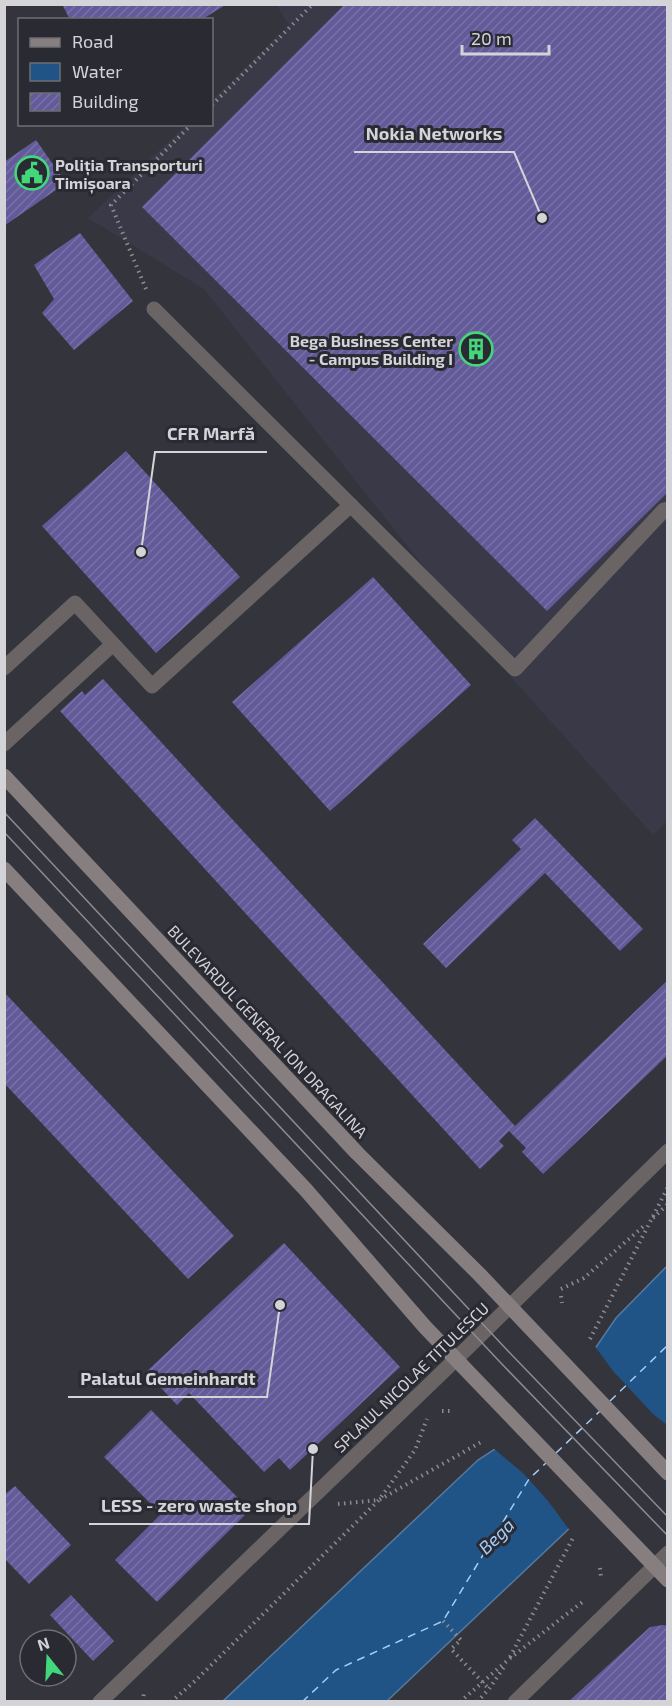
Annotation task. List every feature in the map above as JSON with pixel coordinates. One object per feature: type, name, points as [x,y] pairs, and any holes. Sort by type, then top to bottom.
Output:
[{"type":"main road","name":"BULEVARDUL GENERAL ION DRAGALINA","points":[[4,776],[357,1152],[480,1275],[668,1473]]},
{"type":"main road","points":[[4,869],[306,1190],[456,1359],[668,1580]]},
{"type":"street","points":[[154,309],[515,669],[664,510],[668,509]]},
{"type":"street","points":[[4,668],[75,603],[152,686],[351,505]]},
{"type":"street","points":[[4,744],[113,644]]},
{"type":"street","name":"SPLAIUL NICOLAE TITULESCU","points":[[100,1701],[456,1359],[668,1151]]},
{"type":"street","points":[[515,1701],[668,1553]]},
{"type":"path","points":[[213,104],[313,4]]},
{"type":"path","points":[[154,309],[111,205],[190,126]]},
{"type":"path","points":[[590,1339],[668,1187]]},
{"type":"path","points":[[559,1290],[584,1278],[668,1204]]},
{"type":"path","points":[[561,1296],[562,1303]]},
{"type":"path","points":[[171,1701],[195,1681],[379,1500],[415,1450],[431,1410]]},
{"type":"path","points":[[442,1411],[451,1411]]},
{"type":"path","points":[[333,1504],[379,1500],[483,1441]]},
{"type":"path","points":[[477,1701],[489,1689],[509,1659],[574,1536]]},
{"type":"path","points":[[600,1568],[601,1577]]},
{"type":"path","points":[[460,1701],[509,1659],[586,1599]]},
{"type":"path","points":[[443,1621],[461,1640],[451,1649],[489,1689]]},
{"type":"shaded area","name":"Bega Business Center - Campus Building I","points":[[277,5],[667,5],[668,820],[653,835],[510,676],[204,289],[88,218],[185,126],[213,126],[213,99],[289,25]]},
{"type":"water","name":"Bega","points":[[667,1266],[667,1436],[387,1701],[222,1702],[478,1460],[518,1434],[581,1369],[616,1318]]},
{"type":"pier","points":[[594,1345],[613,1371],[653,1414],[667,1425],[668,1440],[571,1532],[524,1474],[492,1447],[516,1432],[579,1367]]},
{"type":"building","points":[[62,4],[227,4],[204,18],[69,18]]},
{"type":"building","name":"Bega Business Center - Campus Building I","points":[[345,4],[668,4],[668,492],[547,611],[142,207]]},
{"type":"building","name":"Poliția Transporturi Timișoara","points":[[36,140],[66,183],[4,226],[4,162]]},
{"type":"building","points":[[80,233],[133,301],[74,350],[42,313],[54,299],[34,265]]},
{"type":"building","points":[[126,451],[240,577],[156,653],[42,526]]},
{"type":"building","points":[[373,577],[471,685],[330,811],[232,702]]},
{"type":"building","points":[[103,679],[515,1126],[668,980],[668,1055],[543,1174],[522,1152],[526,1148],[509,1131],[499,1141],[504,1146],[480,1169],[60,711],[82,691],[85,695]]},
{"type":"building","points":[[535,818],[643,929],[620,951],[545,873],[446,968],[423,944],[521,849],[512,840]]},
{"type":"building","points":[[4,992],[234,1236],[188,1279],[4,1083]]},
{"type":"building","points":[[284,1243],[400,1367],[290,1470],[279,1458],[264,1472],[189,1393],[177,1405],[146,1372]]},
{"type":"building","points":[[151,1410],[250,1510],[157,1602],[115,1560],[161,1514],[104,1457]]},
{"type":"building","points":[[15,1486],[71,1545],[29,1584],[4,1558],[4,1495]]},
{"type":"building","points":[[71,1595],[114,1641],[93,1661],[78,1645],[78,1628],[62,1628],[50,1615]]},
{"type":"building","points":[[668,1626],[668,1702],[568,1702],[650,1627]]},
{"type":"ferry route","points":[[610,1401],[668,1345]]},
{"type":"ferry route","points":[[556,1453],[600,1411]]},
{"type":"ferry route","points":[[302,1702],[336,1670],[443,1621],[529,1479],[546,1463]]},
{"type":"tram line","points":[[4,812],[508,1351],[668,1517]]},
{"type":"tram line","points":[[4,832],[499,1361],[668,1536]]},
{"type":"place","name":"Poliția Transporturi Timișoara","points":[[32,173]]},
{"type":"place","name":"Nokia Networks","points":[[542,218]]},
{"type":"place","name":"Bega Business Center - Campus Building I","points":[[476,349]]},
{"type":"place","name":"CFR Marfă","points":[[141,552]]},
{"type":"place","name":"Palatul Gemeinhardt","points":[[280,1305]]},
{"type":"place","name":"LESS - zero waste shop","points":[[313,1449]]}]
